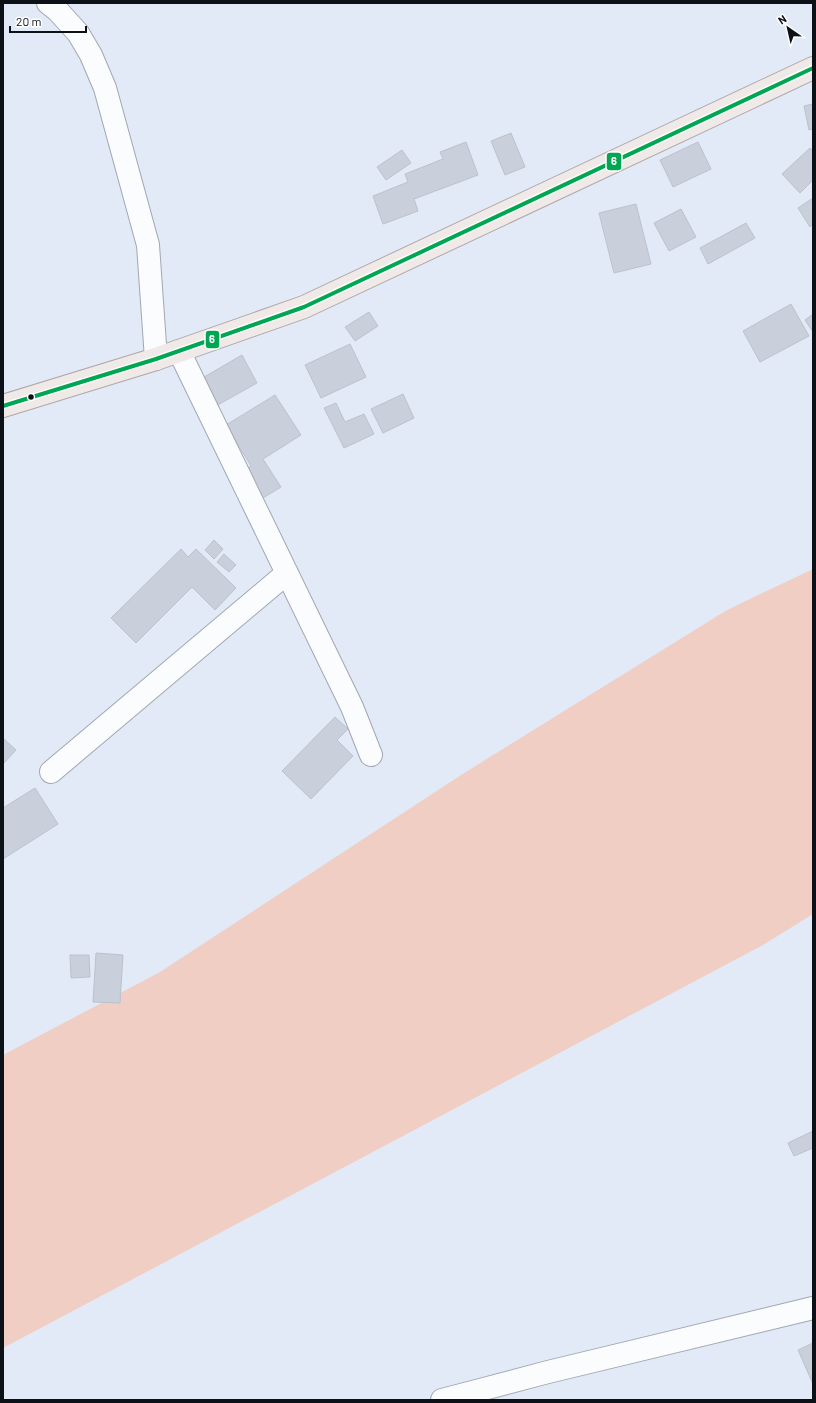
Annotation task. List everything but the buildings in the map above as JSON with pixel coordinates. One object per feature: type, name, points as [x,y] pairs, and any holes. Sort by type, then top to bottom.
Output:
[{"type":"main road","points":[[3,406],[156,359],[304,307],[813,68]]},
{"type":"street","points":[[48,3],[58,11],[78,34],[91,55],[105,88],[148,245],[156,359]]},
{"type":"street","points":[[179,351],[352,707],[371,755]]},
{"type":"street","points":[[51,772],[287,573]]},
{"type":"street","points":[[442,1400],[813,1308]]},
{"type":"shaded area","points":[[813,569],[813,914],[763,945],[3,1348],[3,1055],[160,972],[461,775],[727,610]]},
{"type":"transit line","name":"6","points":[[3,406],[156,359],[304,307],[813,68]]}]
